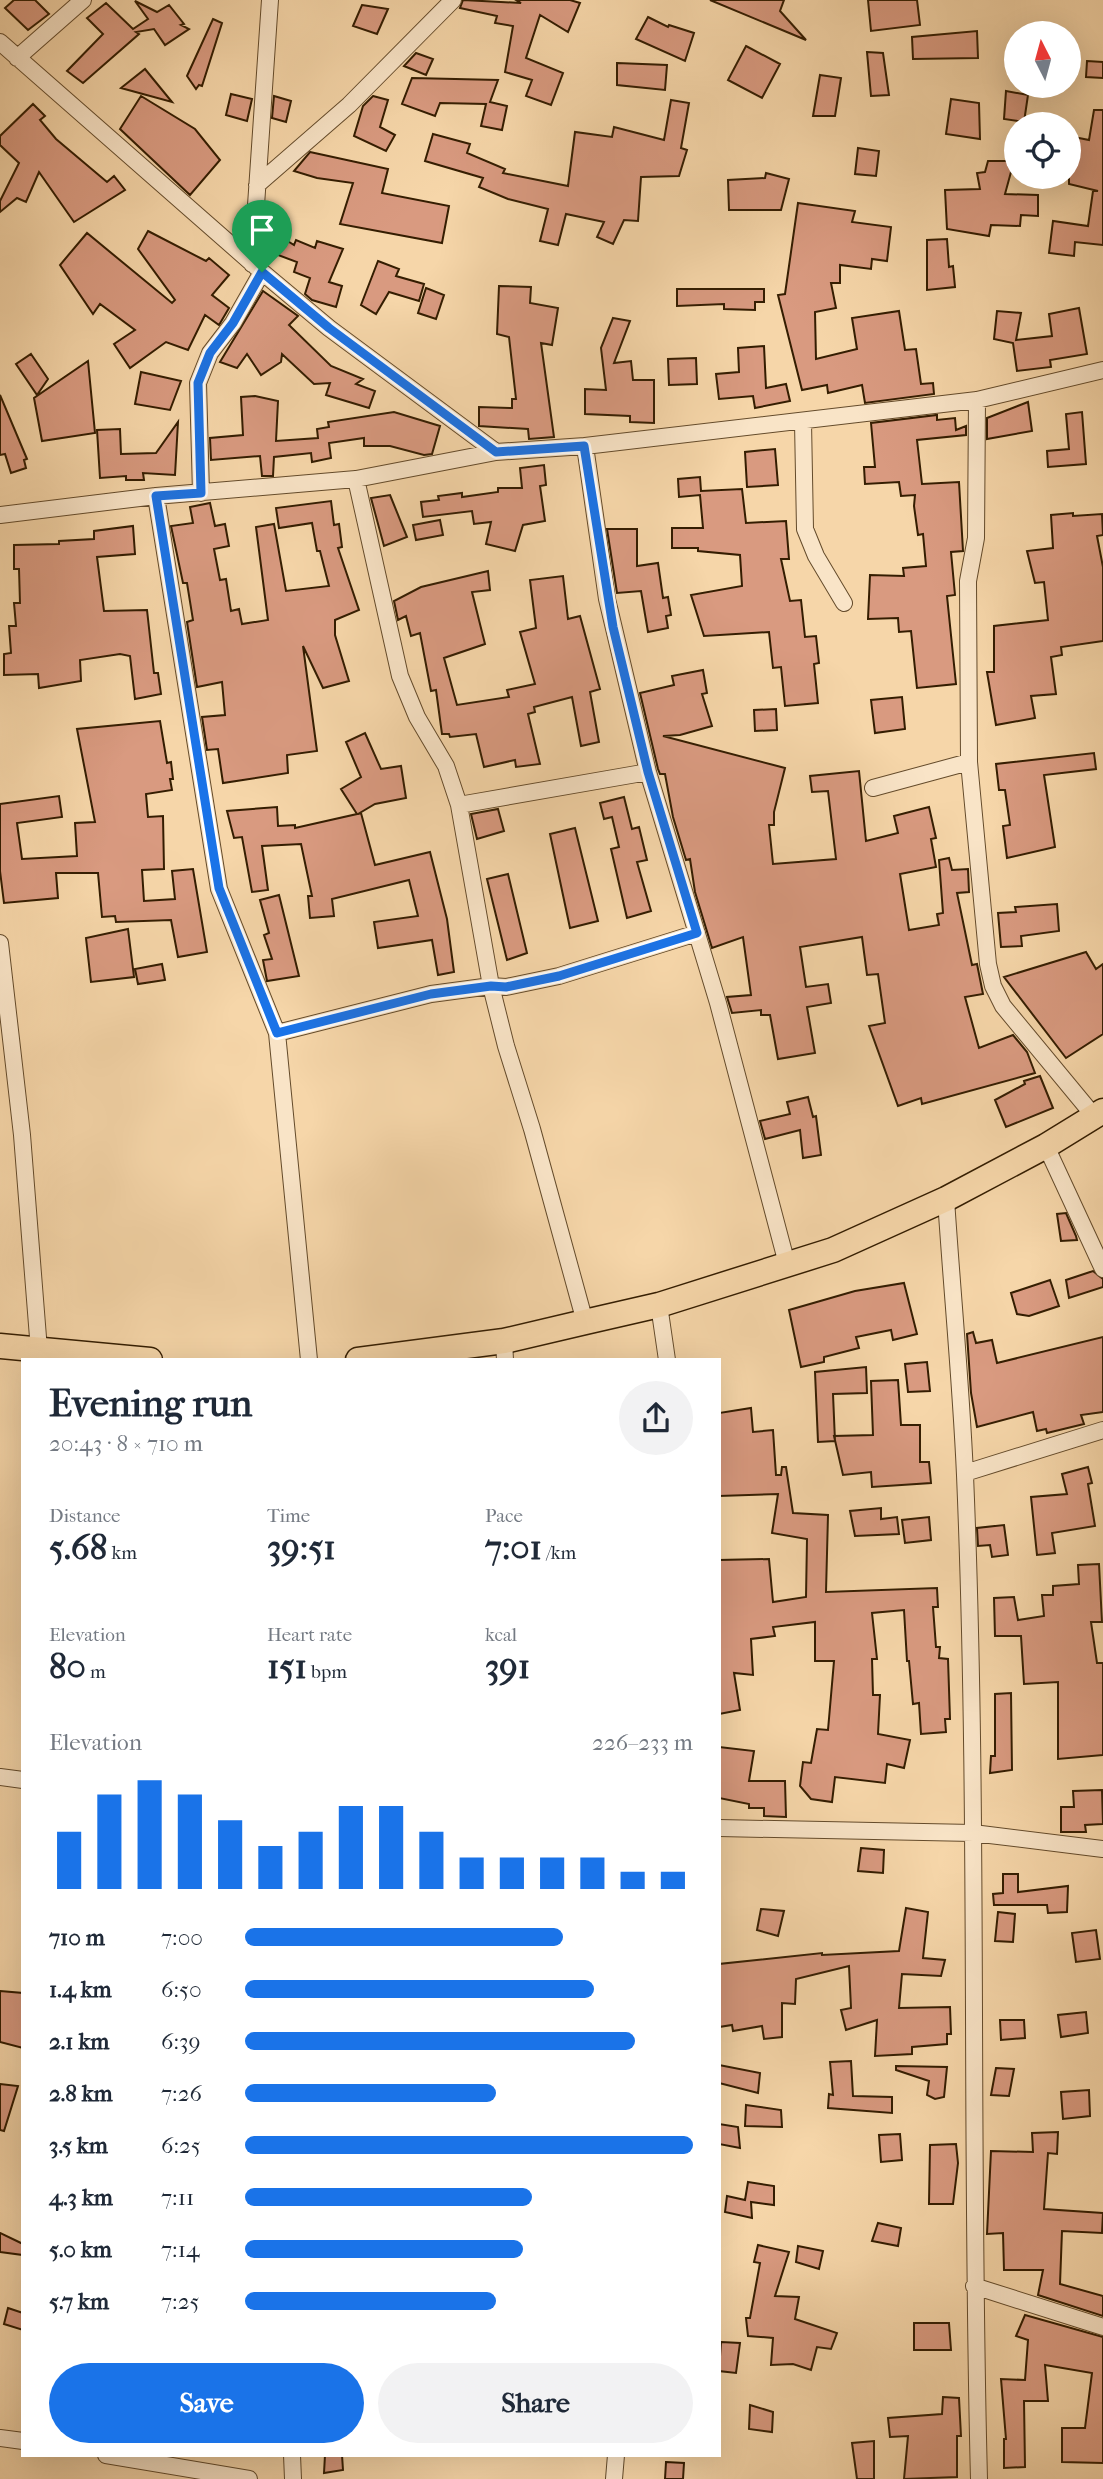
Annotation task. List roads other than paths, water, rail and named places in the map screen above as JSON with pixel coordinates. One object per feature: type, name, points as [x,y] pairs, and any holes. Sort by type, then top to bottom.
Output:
[{"type":"main road","points":[[387,1358],[504,1350],[585,1322],[659,1305],[833,1250],[946,1199],[1046,1146],[1098,1114]]},
{"type":"main road","points":[[0,1346],[128,1358]]},
{"type":"street","points":[[17,58],[83,0]]},
{"type":"street","points":[[201,493],[198,383],[202,367],[248,299],[257,268],[257,185],[270,0]]},
{"type":"street","points":[[257,185],[349,105],[453,0]]},
{"type":"street","points":[[0,42],[329,328],[496,452]]},
{"type":"street","points":[[0,515],[156,496],[356,479],[496,452],[584,446],[977,400],[1103,370]]},
{"type":"street","points":[[977,400],[976,538],[968,581],[970,762],[986,952],[993,986],[1003,1006],[1098,1114]]},
{"type":"street","points":[[803,422],[805,529],[816,556],[844,603]]},
{"type":"street","points":[[584,446],[607,599],[648,772],[697,933],[787,1264]]},
{"type":"street","points":[[356,479],[400,676],[417,716],[446,766],[459,805],[491,986],[585,1322]]},
{"type":"street","points":[[156,496],[219,888],[277,1033],[309,1358]]},
{"type":"street","points":[[873,788],[970,762]]},
{"type":"street","points":[[459,805],[648,772]]},
{"type":"street","points":[[277,1033],[431,994],[491,986],[506,987],[559,976],[697,933]]},
{"type":"street","points":[[0,943],[22,1135],[39,1350]]},
{"type":"street","points":[[1046,1146],[1103,1269]]},
{"type":"street","points":[[946,1199],[965,1473],[973,1833],[974,2286],[979,2479]]},
{"type":"street","points":[[659,1305],[667,1358]]},
{"type":"street","points":[[965,1473],[1103,1430]]},
{"type":"street","points":[[0,1777],[21,1780]]},
{"type":"street","points":[[721,1828],[973,1833],[1103,1849]]},
{"type":"street","points":[[974,2286],[1103,2327]]},
{"type":"street","points":[[0,2438],[21,2441]]},
{"type":"street","points":[[118,2457],[249,2479]]},
{"type":"street","points":[[292,2457],[293,2479]]},
{"type":"street","points":[[614,2479],[616,2457]]}]
